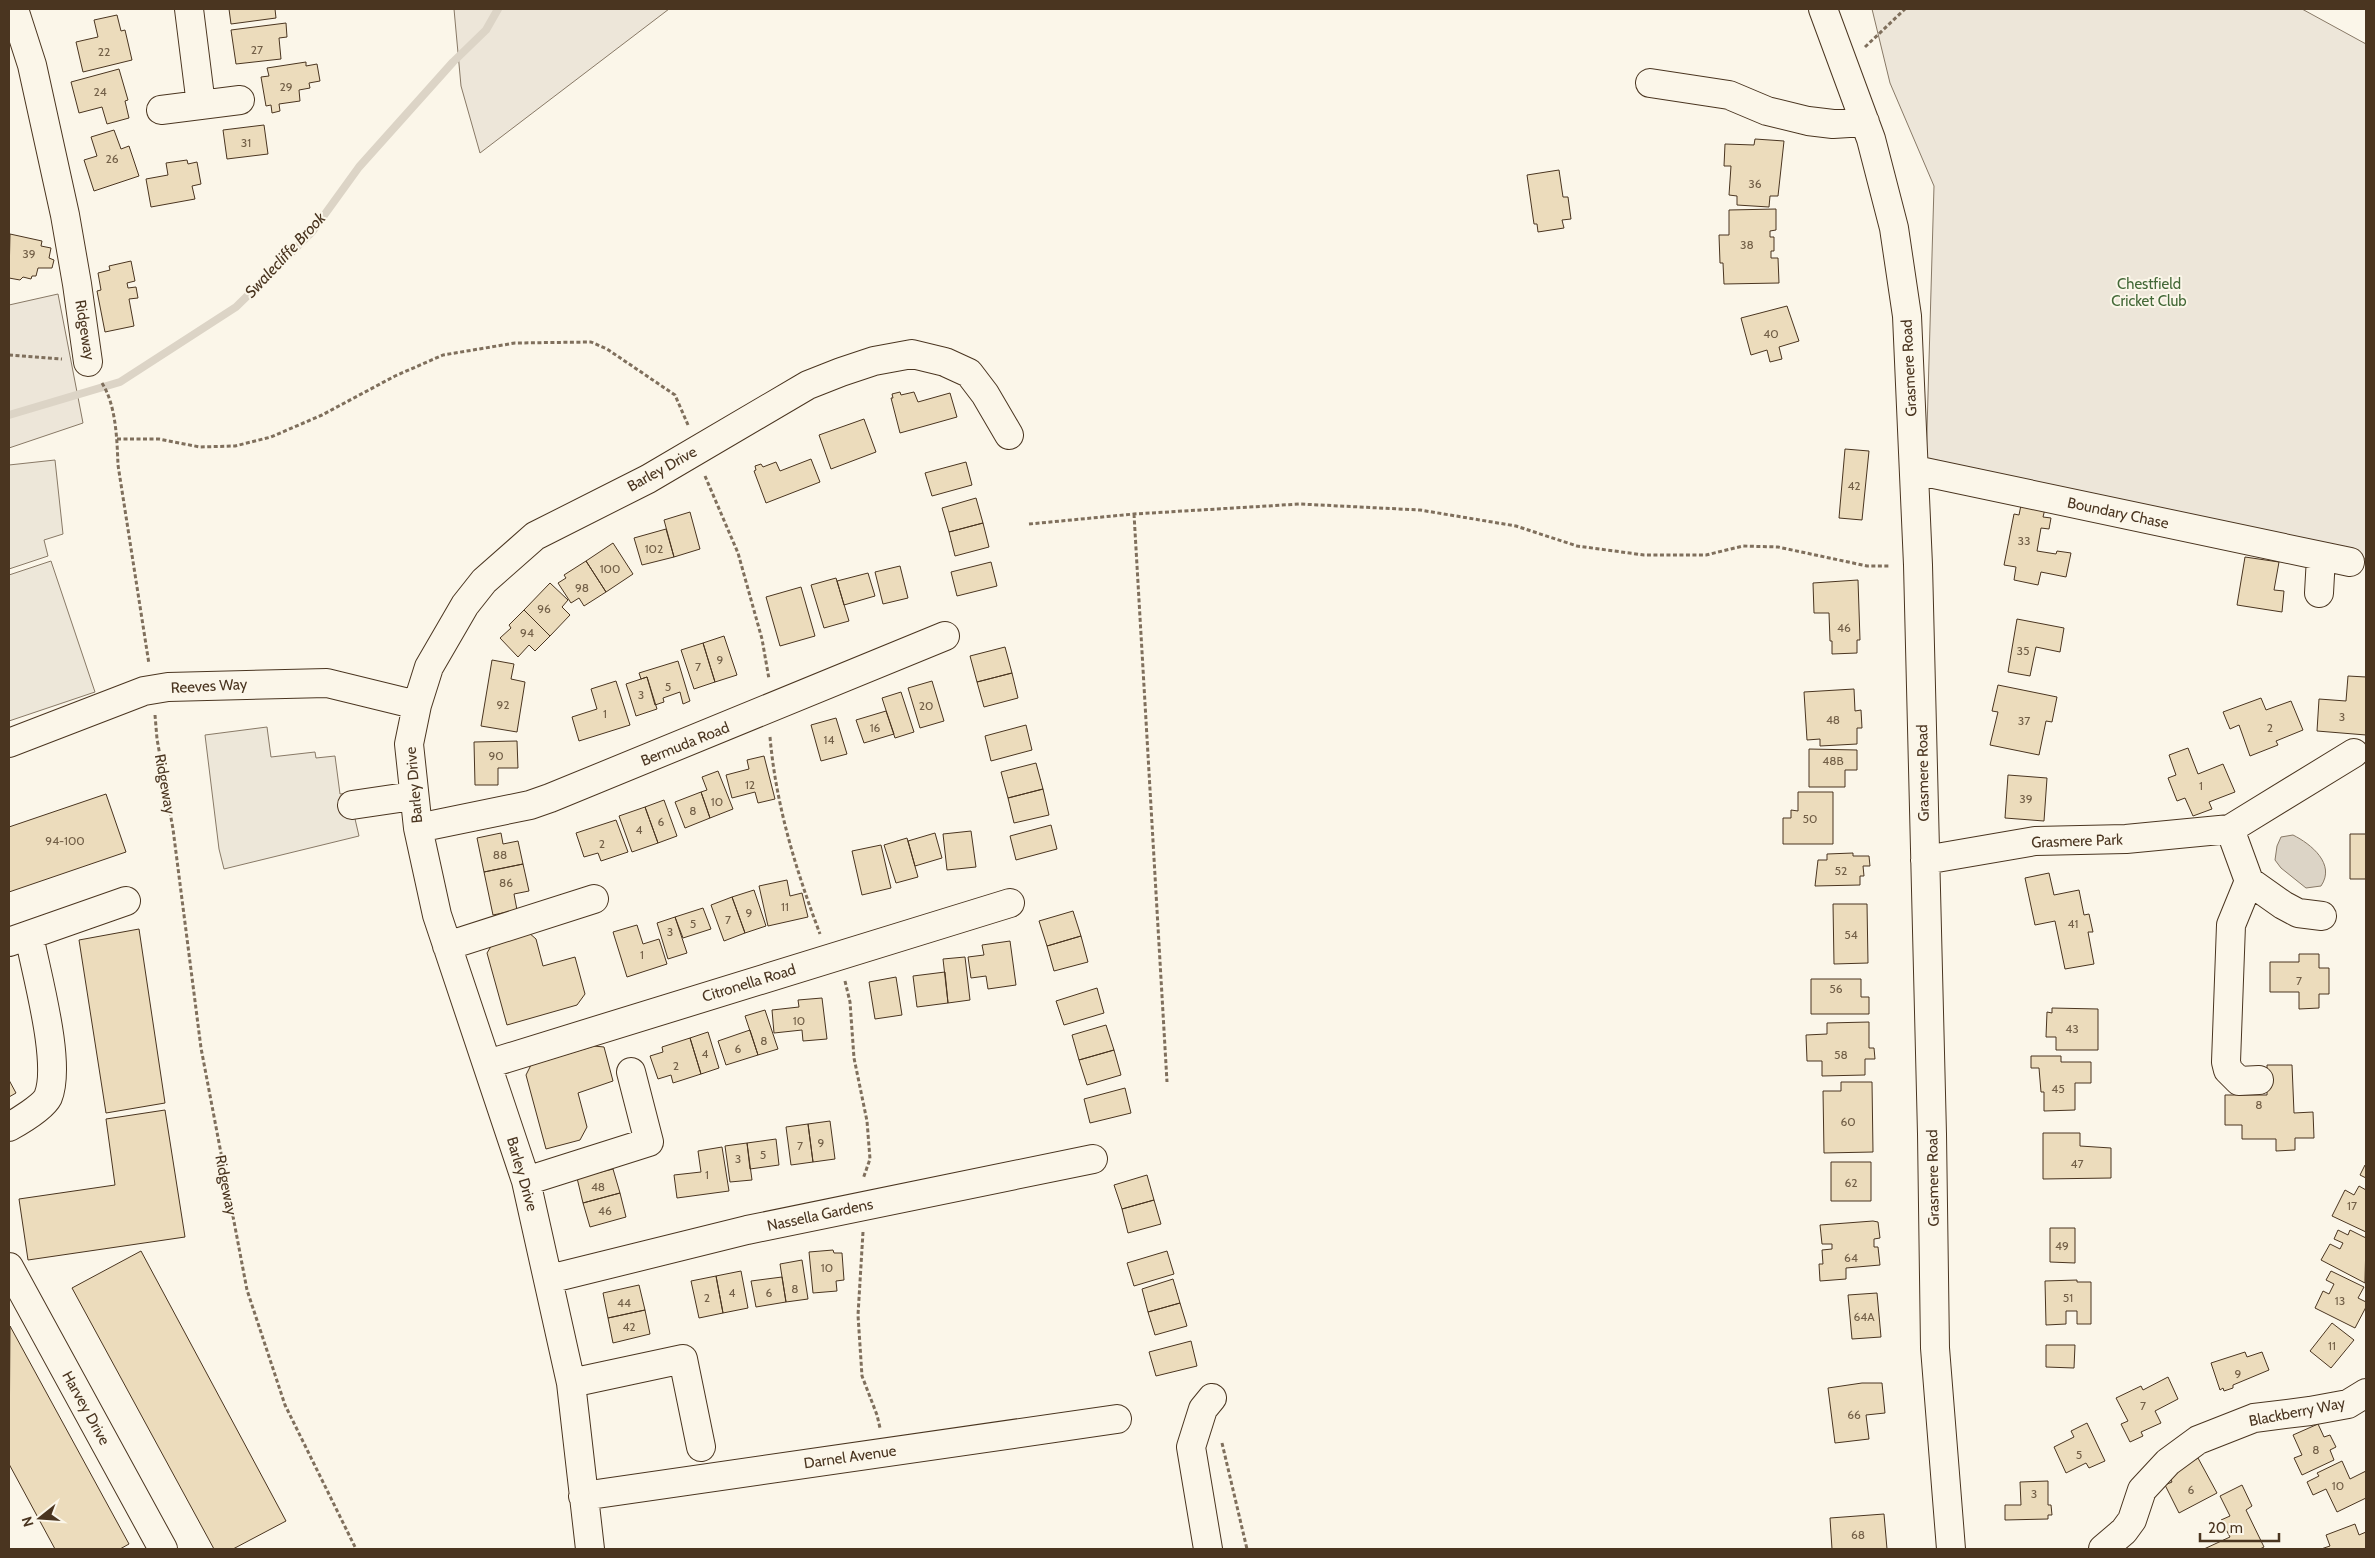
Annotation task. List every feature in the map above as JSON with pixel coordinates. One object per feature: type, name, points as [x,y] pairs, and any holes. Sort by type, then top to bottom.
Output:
[{"type":"street","name":"Ridgeway","points":[[14,9],[32,65],[64,215],[77,284],[88,362]]},
{"type":"street","points":[[189,9],[201,105]]},
{"type":"street","name":"Grasmere Road","points":[[1823,9],[1865,122],[1894,228],[1907,316],[1918,565],[1932,1134],[1935,1348],[1951,1549]]},
{"type":"street","points":[[1650,83],[1729,95],[1767,111],[1808,121],[1833,124],[1865,122]]},
{"type":"street","points":[[161,110],[240,100]]},
{"type":"street","name":"Barley Drive","points":[[590,1549],[571,1383],[526,1180],[488,1064],[462,996],[437,915],[418,828],[413,796],[410,744],[417,705],[428,667],[446,636],[484,581],[535,536],[648,479],[808,385],[874,361],[912,354],[945,362],[969,373],[1009,436]]},
{"type":"street","name":"Boundary Chase","points":[[1915,470],[2350,562]]},
{"type":"street","points":[[2319,593],[2321,557]]},
{"type":"street","name":"Bermuda Road","points":[[418,828],[530,805],[550,798],[768,711],[945,636]]},
{"type":"street","name":"Reeves Way","points":[[9,742],[154,689],[213,685],[327,683],[417,705]]},
{"type":"street","name":"Grasmere Park","points":[[1925,860],[2035,841],[2126,839],[2230,829],[2354,752]]},
{"type":"street","points":[[352,805],[413,796]]},
{"type":"street","points":[[2230,829],[2249,881],[2283,905],[2298,913],[2322,916]]},
{"type":"street","points":[[2249,881],[2231,925],[2226,1062],[2228,1070],[2239,1081],[2259,1080]]},
{"type":"street","points":[[447,946],[594,899]]},
{"type":"street","points":[[9,1127],[20,1122],[47,1099],[53,1076],[49,1038],[19,938],[126,902]]},
{"type":"street","name":"Citronella Road","points":[[488,1064],[1010,902]]},
{"type":"street","points":[[526,1180],[649,1142],[630,1072]]},
{"type":"street","name":"Nassella Gardens","points":[[549,1278],[747,1230],[1093,1159]]},
{"type":"street","name":"Harvey Drive","points":[[9,1267],[163,1549]]},
{"type":"street","points":[[571,1383],[683,1359],[701,1447]]},
{"type":"street","name":"Blackberry Way","points":[[2103,1549],[2124,1531],[2132,1520],[2142,1490],[2168,1462],[2198,1440],[2254,1418],[2348,1404],[2366,1393]]},
{"type":"street","points":[[1208,1549],[1190,1447],[1203,1409],[1212,1398]]},
{"type":"street","name":"Darnel Avenue","points":[[583,1496],[1117,1419]]},
{"type":"path","points":[[1845,66],[1905,9]]},
{"type":"path","points":[[117,440],[159,439],[200,447],[235,446],[271,437],[322,415],[395,376],[443,355],[515,343],[591,342],[607,349],[675,395],[701,447]]},
{"type":"path","points":[[9,355],[88,362]]},
{"type":"path","name":"Ridgeway","points":[[88,362],[106,390],[117,440],[118,465],[154,689],[156,740],[173,829],[201,1048],[247,1290],[285,1405],[322,1485],[356,1549]]},
{"type":"path","points":[[1029,524],[1134,514],[1300,504],[1420,510],[1516,526],[1576,546],[1644,555],[1706,555],[1744,546],[1778,547],[1867,566],[1918,565]]},
{"type":"path","points":[[1134,514],[1167,1082]]},
{"type":"path","points":[[1221,1438],[1247,1549]]},
{"type":"green space","points":[[454,9],[669,9],[480,153],[461,86]]},
{"type":"green space","name":"Chestfield Cricket Club","points":[[1872,9],[2302,9],[2366,44],[2366,558],[2354,565],[1926,465],[1934,186],[1890,83]]},
{"type":"green space","points":[[58,294],[83,423],[9,448],[9,305]]},
{"type":"shaded area","points":[[55,460],[63,534],[44,540],[48,556],[9,569],[9,465]]},
{"type":"shaded area","points":[[51,561],[95,692],[9,721],[9,575]]},
{"type":"shaded area","points":[[267,727],[271,757],[315,752],[316,758],[335,756],[340,794],[349,793],[359,836],[224,869],[219,849],[205,735]]},
{"type":"shaded area","points":[[2293,835],[2314,849],[2323,863],[2325,878],[2321,886],[2306,888],[2281,868],[2275,860],[2277,846],[2281,837]]},
{"type":"building","points":[[229,9],[275,9],[276,18],[231,24]]},
{"type":"building","points":[[117,15],[121,31],[125,30],[132,60],[83,72],[76,42],[98,37],[94,20]]},
{"type":"building","points":[[286,23],[287,37],[279,38],[281,59],[236,64],[231,30]]},
{"type":"building","points":[[306,62],[306,66],[317,64],[320,81],[309,83],[310,88],[299,90],[300,101],[279,104],[280,111],[272,113],[271,105],[266,106],[261,77],[269,76],[267,68]]},
{"type":"building","points":[[119,69],[128,100],[125,101],[129,118],[107,124],[102,107],[79,113],[71,82]]},
{"type":"building","points":[[264,125],[268,154],[227,159],[223,130]]},
{"type":"building","points":[[114,130],[121,149],[129,146],[139,176],[94,191],[84,160],[97,156],[91,137]]},
{"type":"building","points":[[1755,139],[1784,141],[1778,196],[1770,196],[1769,207],[1737,205],[1737,196],[1729,195],[1731,166],[1724,166],[1725,144],[1754,145]]},
{"type":"building","points":[[187,160],[188,164],[197,162],[201,184],[192,186],[195,199],[151,207],[146,179],[168,175],[166,163]]},
{"type":"building","points":[[1559,170],[1563,197],[1568,197],[1571,219],[1562,220],[1564,228],[1538,232],[1537,224],[1534,224],[1527,175]]},
{"type":"building","points":[[1776,209],[1776,230],[1770,231],[1770,237],[1774,237],[1774,251],[1771,251],[1771,258],[1778,258],[1779,283],[1724,284],[1723,263],[1720,263],[1719,235],[1729,235],[1729,210]]},
{"type":"building","points":[[10,234],[42,241],[41,246],[51,248],[49,258],[54,260],[52,268],[38,268],[36,276],[32,276],[31,279],[23,277],[20,280],[9,278]]},
{"type":"building","points":[[131,261],[135,281],[127,283],[128,288],[136,287],[138,298],[129,299],[134,326],[105,332],[97,291],[101,290],[98,273],[110,270],[109,266]]},
{"type":"building","points":[[1787,306],[1799,341],[1779,347],[1782,359],[1770,362],[1767,350],[1751,355],[1741,318]]},
{"type":"building","points":[[900,392],[901,395],[914,392],[918,402],[950,393],[957,417],[900,433],[891,398],[893,398],[892,394]]},
{"type":"building","points":[[864,419],[876,452],[831,469],[819,435]]},
{"type":"building","points":[[1845,449],[1869,451],[1862,520],[1839,518]]},
{"type":"building","points":[[811,459],[820,482],[766,503],[754,471],[756,470],[755,466],[761,464],[763,467],[776,462],[780,471]]},
{"type":"building","points":[[966,462],[972,485],[932,496],[925,473]]},
{"type":"building","points":[[976,498],[983,523],[949,532],[942,508]]},
{"type":"building","points":[[2022,500],[2046,505],[2043,517],[2051,518],[2049,529],[2041,528],[2037,551],[2056,554],[2057,551],[2071,553],[2066,577],[2041,572],[2038,585],[2014,580],[2016,567],[2004,565],[2014,514],[2019,515]]},
{"type":"building","points":[[690,512],[700,549],[674,557],[664,520]]},
{"type":"building","points":[[983,523],[989,547],[955,556],[949,532]]},
{"type":"building","points":[[666,529],[674,557],[642,565],[634,538]]},
{"type":"building","points":[[613,543],[633,574],[606,592],[586,561]]},
{"type":"building","points":[[2245,557],[2279,562],[2274,590],[2284,591],[2282,612],[2237,605]]},
{"type":"building","points":[[586,561],[606,592],[584,606],[579,598],[571,603],[558,583],[566,578],[564,575]]},
{"type":"building","points":[[991,562],[997,586],[957,596],[951,572]]},
{"type":"building","points":[[900,566],[908,598],[883,604],[875,572]]},
{"type":"building","points":[[868,573],[875,596],[844,605],[837,581]]},
{"type":"building","points":[[836,578],[849,621],[824,628],[811,585]]},
{"type":"building","points":[[1858,580],[1860,640],[1857,640],[1857,653],[1832,654],[1829,613],[1814,613],[1813,583]]},
{"type":"building","points":[[550,583],[568,600],[562,607],[570,615],[550,636],[524,610]]},
{"type":"building","points":[[801,587],[815,636],[780,646],[766,597]]},
{"type":"building","points":[[524,610],[550,636],[535,651],[529,645],[518,657],[500,638],[511,628],[509,625]]},
{"type":"building","points":[[2017,619],[2064,628],[2060,652],[2036,647],[2030,676],[2008,672]]},
{"type":"building","points":[[724,636],[737,675],[715,682],[703,643]]},
{"type":"building","points":[[703,643],[715,682],[694,689],[681,650]]},
{"type":"building","points":[[1005,647],[1012,673],[977,682],[970,656]]},
{"type":"building","points":[[492,660],[514,664],[511,679],[525,682],[517,732],[481,726]]},
{"type":"building","points":[[678,661],[690,701],[683,704],[680,692],[663,698],[664,702],[655,705],[647,677],[641,679],[639,673]]},
{"type":"building","points":[[1012,673],[1018,698],[984,707],[977,682]]},
{"type":"building","points":[[2348,676],[2366,677],[2366,735],[2317,731],[2319,699],[2346,701]]},
{"type":"building","points":[[647,677],[657,709],[636,716],[626,684]]},
{"type":"building","points":[[616,681],[630,725],[579,741],[572,717],[597,709],[591,689]]},
{"type":"building","points":[[932,681],[944,721],[920,728],[908,688]]},
{"type":"building","points":[[1998,685],[2057,697],[2052,722],[2046,721],[2039,755],[1990,745],[1998,712],[1992,711]]},
{"type":"building","points":[[1854,689],[1855,711],[1861,710],[1862,728],[1857,728],[1857,744],[1820,746],[1820,739],[1807,740],[1804,692]]},
{"type":"building","points":[[901,692],[914,732],[895,738],[882,698]]},
{"type":"building","points":[[2261,698],[2266,710],[2291,701],[2303,730],[2276,741],[2278,745],[2250,756],[2239,725],[2230,729],[2223,712]]},
{"type":"building","points":[[886,711],[894,734],[864,743],[856,720]]},
{"type":"building","points":[[836,718],[847,754],[821,761],[811,725]]},
{"type":"building","points":[[1026,725],[1032,750],[991,761],[985,736]]},
{"type":"building","points":[[517,741],[518,768],[498,768],[498,785],[475,785],[474,742]]},
{"type":"building","points":[[2188,748],[2198,774],[2223,764],[2235,792],[2209,802],[2212,809],[2193,816],[2185,798],[2177,801],[2168,778],[2176,775],[2169,755]]},
{"type":"building","points":[[1809,749],[1857,750],[1857,770],[1845,770],[1845,787],[1809,787]]},
{"type":"building","points":[[764,756],[775,799],[758,803],[755,792],[732,798],[726,775],[749,769],[747,760]]},
{"type":"building","points":[[1036,763],[1043,789],[1008,798],[1001,772]]},
{"type":"building","points":[[718,771],[733,809],[710,818],[701,792],[707,790],[702,777]]},
{"type":"building","points":[[2008,775],[2047,778],[2044,821],[2005,818]]},
{"type":"building","points":[[1043,789],[1049,815],[1014,823],[1008,798]]},
{"type":"building","points":[[701,792],[710,818],[685,828],[675,802]]},
{"type":"building","points":[[1798,792],[1833,792],[1833,844],[1783,844],[1783,818],[1791,818],[1791,810],[1798,811]]},
{"type":"building","points":[[106,794],[126,852],[9,892],[9,827]]},
{"type":"building","points":[[664,800],[677,836],[658,843],[645,807]]},
{"type":"building","points":[[645,807],[658,843],[632,852],[619,816]]},
{"type":"building","points":[[616,820],[628,852],[601,861],[598,853],[584,857],[576,833]]},
{"type":"building","points":[[1051,825],[1057,849],[1016,860],[1010,836]]},
{"type":"building","points":[[971,831],[976,867],[947,870],[943,834]]},
{"type":"building","points":[[501,833],[503,844],[518,841],[523,864],[484,872],[477,838]]},
{"type":"building","points":[[935,833],[942,858],[915,866],[908,841]]},
{"type":"building","points":[[2350,834],[2366,834],[2366,879],[2350,879]]},
{"type":"building","points":[[907,838],[918,877],[896,883],[884,845]]},
{"type":"building","points":[[881,845],[891,888],[862,895],[852,851]]},
{"type":"building","points":[[1853,853],[1853,856],[1869,856],[1870,866],[1863,866],[1864,876],[1860,876],[1860,885],[1815,886],[1818,860],[1827,860],[1827,854]]},
{"type":"building","points":[[523,864],[529,891],[514,894],[517,910],[493,915],[484,872]]},
{"type":"building","points":[[2049,873],[2054,895],[2079,890],[2084,915],[2089,914],[2093,932],[2088,932],[2094,964],[2065,969],[2055,921],[2035,925],[2025,878]]},
{"type":"building","points":[[787,880],[790,896],[802,893],[808,917],[768,926],[759,886]]},
{"type":"building","points":[[754,890],[766,926],[745,933],[732,897]]},
{"type":"building","points":[[732,897],[745,933],[724,941],[711,905]]},
{"type":"building","points":[[1833,904],[1867,904],[1868,963],[1834,964]]},
{"type":"building","points":[[703,908],[711,929],[683,938],[675,917]]},
{"type":"building","points":[[1073,911],[1081,936],[1047,946],[1039,921]]},
{"type":"building","points":[[675,917],[687,953],[668,959],[657,923]]},
{"type":"building","points":[[637,925],[643,944],[659,939],[667,964],[627,977],[613,932]]},
{"type":"building","points":[[139,929],[165,1103],[106,1113],[79,940]]},
{"type":"building","points":[[528,932],[536,939],[543,966],[575,957],[585,994],[577,1005],[507,1025],[487,953],[493,943]]},
{"type":"building","points":[[1081,936],[1088,962],[1054,971],[1047,946]]},
{"type":"building","points":[[1010,941],[1016,985],[988,989],[986,976],[971,978],[968,957],[984,955],[982,945]]},
{"type":"building","points":[[2299,954],[2319,954],[2319,968],[2329,968],[2329,994],[2319,994],[2319,1008],[2299,1009],[2299,992],[2270,992],[2270,962],[2299,962]]},
{"type":"building","points":[[965,957],[970,1000],[948,1003],[943,959]]},
{"type":"building","points":[[945,972],[948,1003],[917,1007],[913,976]]},
{"type":"building","points":[[896,977],[902,1015],[875,1019],[869,982]]},
{"type":"building","points":[[1811,979],[1861,979],[1861,997],[1869,997],[1869,1014],[1811,1014]]},
{"type":"building","points":[[1097,988],[1104,1013],[1064,1025],[1056,1001]]},
{"type":"building","points":[[822,998],[827,1039],[803,1041],[802,1030],[774,1033],[772,1010],[799,1007],[798,1000]]},
{"type":"building","points":[[2052,1008],[2098,1009],[2098,1050],[2056,1050],[2056,1037],[2046,1037],[2047,1012],[2052,1013]]},
{"type":"building","points":[[765,1010],[778,1049],[758,1055],[745,1016]]},
{"type":"building","points":[[1869,1022],[1869,1048],[1874,1048],[1875,1059],[1865,1059],[1865,1075],[1822,1076],[1822,1061],[1807,1061],[1806,1035],[1827,1034],[1827,1023]]},
{"type":"building","points":[[1106,1025],[1114,1050],[1079,1060],[1072,1035]]},
{"type":"building","points":[[750,1030],[758,1055],[726,1065],[718,1041]]},
{"type":"building","points":[[708,1032],[719,1068],[701,1074],[690,1038]]},
{"type":"building","points":[[690,1038],[701,1074],[673,1083],[671,1075],[658,1079],[650,1056],[663,1052],[662,1047]]},
{"type":"building","points":[[594,1046],[604,1047],[613,1081],[578,1093],[587,1127],[580,1140],[546,1149],[526,1075],[531,1065]]},
{"type":"building","points":[[1114,1050],[1121,1075],[1087,1085],[1079,1060]]},
{"type":"building","points":[[2031,1056],[2061,1056],[2061,1062],[2091,1062],[2091,1083],[2075,1083],[2075,1110],[2044,1111],[2044,1092],[2041,1092],[2039,1068],[2031,1068]]},
{"type":"building","points":[[2267,1065],[2292,1065],[2294,1113],[2313,1112],[2314,1138],[2295,1138],[2295,1150],[2276,1151],[2276,1139],[2242,1139],[2242,1125],[2225,1125],[2225,1095],[2267,1095]]},
{"type":"building","points":[[9,1080],[16,1093],[9,1097]]},
{"type":"building","points":[[1841,1082],[1872,1082],[1873,1152],[1824,1153],[1823,1091],[1841,1091]]},
{"type":"building","points":[[1125,1088],[1131,1113],[1090,1123],[1084,1099]]},
{"type":"building","points":[[165,1110],[185,1237],[28,1260],[19,1199],[115,1185],[106,1119]]},
{"type":"building","points":[[830,1121],[835,1159],[813,1162],[808,1124]]},
{"type":"building","points":[[808,1124],[813,1162],[791,1165],[786,1127]]},
{"type":"building","points":[[2043,1133],[2080,1133],[2080,1146],[2111,1148],[2111,1178],[2043,1179]]},
{"type":"building","points":[[776,1139],[779,1165],[750,1169],[747,1143]]},
{"type":"building","points":[[747,1143],[752,1180],[730,1182],[725,1146]]},
{"type":"building","points":[[722,1147],[729,1191],[677,1198],[674,1175],[701,1172],[698,1151]]},
{"type":"building","points":[[1831,1162],[1871,1162],[1871,1201],[1831,1201]]},
{"type":"building","points":[[2366,1165],[2366,1178],[2360,1175]]},
{"type":"building","points":[[613,1169],[620,1193],[583,1203],[577,1178]]},
{"type":"building","points":[[1147,1175],[1154,1200],[1122,1209],[1114,1185]]},
{"type":"building","points":[[2359,1186],[2366,1190],[2366,1232],[2332,1216],[2345,1190],[2354,1195]]},
{"type":"building","points":[[620,1193],[626,1217],[590,1227],[583,1203]]},
{"type":"building","points":[[1154,1200],[1161,1224],[1128,1233],[1122,1209]]},
{"type":"building","points":[[1878,1222],[1880,1238],[1874,1239],[1874,1247],[1878,1247],[1880,1265],[1846,1268],[1846,1279],[1820,1281],[1819,1264],[1823,1264],[1822,1250],[1832,1249],[1832,1244],[1822,1244],[1820,1225]]},
{"type":"building","points":[[2050,1228],[2075,1228],[2075,1263],[2050,1262]]},
{"type":"building","points":[[2338,1230],[2348,1235],[2350,1230],[2366,1238],[2365,1283],[2321,1260],[2330,1244],[2340,1249],[2343,1243],[2334,1239]]},
{"type":"building","points":[[833,1250],[834,1253],[842,1253],[844,1280],[836,1281],[837,1291],[813,1293],[809,1252]]},
{"type":"building","points":[[141,1251],[286,1521],[233,1549],[214,1549],[72,1288]]},
{"type":"building","points":[[1167,1251],[1174,1274],[1134,1286],[1127,1263]]},
{"type":"building","points":[[802,1260],[808,1299],[786,1302],[780,1264]]},
{"type":"building","points":[[741,1271],[748,1308],[723,1313],[716,1276]]},
{"type":"building","points":[[2331,1271],[2364,1287],[2358,1298],[2366,1302],[2366,1307],[2355,1328],[2315,1308],[2323,1291],[2329,1294],[2334,1284],[2326,1280]]},
{"type":"building","points":[[716,1276],[723,1313],[699,1318],[691,1281]]},
{"type":"building","points":[[782,1277],[786,1302],[756,1307],[751,1281]]},
{"type":"building","points":[[1173,1279],[1180,1303],[1148,1312],[1142,1289]]},
{"type":"building","points":[[2077,1280],[2077,1282],[2091,1282],[2091,1324],[2077,1324],[2077,1311],[2066,1311],[2066,1324],[2046,1325],[2045,1281]]},
{"type":"building","points":[[639,1285],[645,1310],[608,1318],[603,1293]]},
{"type":"building","points":[[1877,1293],[1881,1337],[1852,1339],[1848,1295]]},
{"type":"building","points":[[1180,1303],[1187,1326],[1155,1335],[1148,1312]]},
{"type":"building","points":[[645,1310],[650,1334],[613,1343],[608,1318]]},
{"type":"building","points":[[2332,1323],[2354,1340],[2331,1368],[2310,1351]]},
{"type":"building","points":[[10,1326],[129,1544],[120,1549],[55,1549],[9,1464]]},
{"type":"building","points":[[1191,1341],[1197,1366],[1156,1376],[1149,1352]]},
{"type":"building","points":[[2046,1345],[2075,1345],[2074,1368],[2046,1367]]},
{"type":"building","points":[[2245,1352],[2247,1357],[2262,1352],[2269,1370],[2233,1385],[2233,1388],[2224,1391],[2223,1388],[2220,1390],[2211,1363]]},
{"type":"building","points":[[2168,1377],[2178,1399],[2155,1411],[2161,1423],[2141,1432],[2143,1436],[2130,1442],[2121,1424],[2128,1421],[2116,1398],[2141,1386],[2143,1390]]},
{"type":"building","points":[[1862,1383],[1882,1383],[1885,1413],[1866,1415],[1869,1439],[1835,1443],[1828,1388]]},
{"type":"building","points":[[2087,1423],[2105,1461],[2089,1468],[2086,1463],[2066,1473],[2054,1447],[2074,1437],[2071,1431]]},
{"type":"building","points":[[2318,1424],[2324,1437],[2330,1435],[2336,1447],[2330,1450],[2334,1460],[2302,1475],[2294,1458],[2302,1455],[2293,1435]]},
{"type":"building","points":[[2198,1458],[2217,1493],[2179,1513],[2165,1485],[2172,1482],[2168,1474]]},
{"type":"building","points":[[2342,1461],[2350,1479],[2366,1471],[2366,1498],[2337,1512],[2326,1489],[2313,1495],[2307,1482],[2319,1476],[2317,1473]]},
{"type":"building","points":[[2048,1481],[2048,1505],[2051,1505],[2052,1515],[2048,1515],[2048,1519],[2005,1520],[2005,1505],[2021,1505],[2020,1482]]},
{"type":"building","points":[[2242,1485],[2252,1506],[2246,1510],[2264,1547],[2260,1549],[2204,1549],[2230,1537],[2221,1520],[2230,1516],[2220,1496]]},
{"type":"building","points":[[1884,1514],[1887,1549],[1832,1549],[1830,1518]]},
{"type":"building","points":[[2355,1524],[2359,1535],[2366,1532],[2366,1549],[2321,1549],[2330,1546],[2326,1535]]},
{"type":"waterway","name":"Swalecliffe Brook","points":[[9,415],[120,382],[236,307],[312,232],[359,167],[453,62],[486,30],[498,9]]}]
